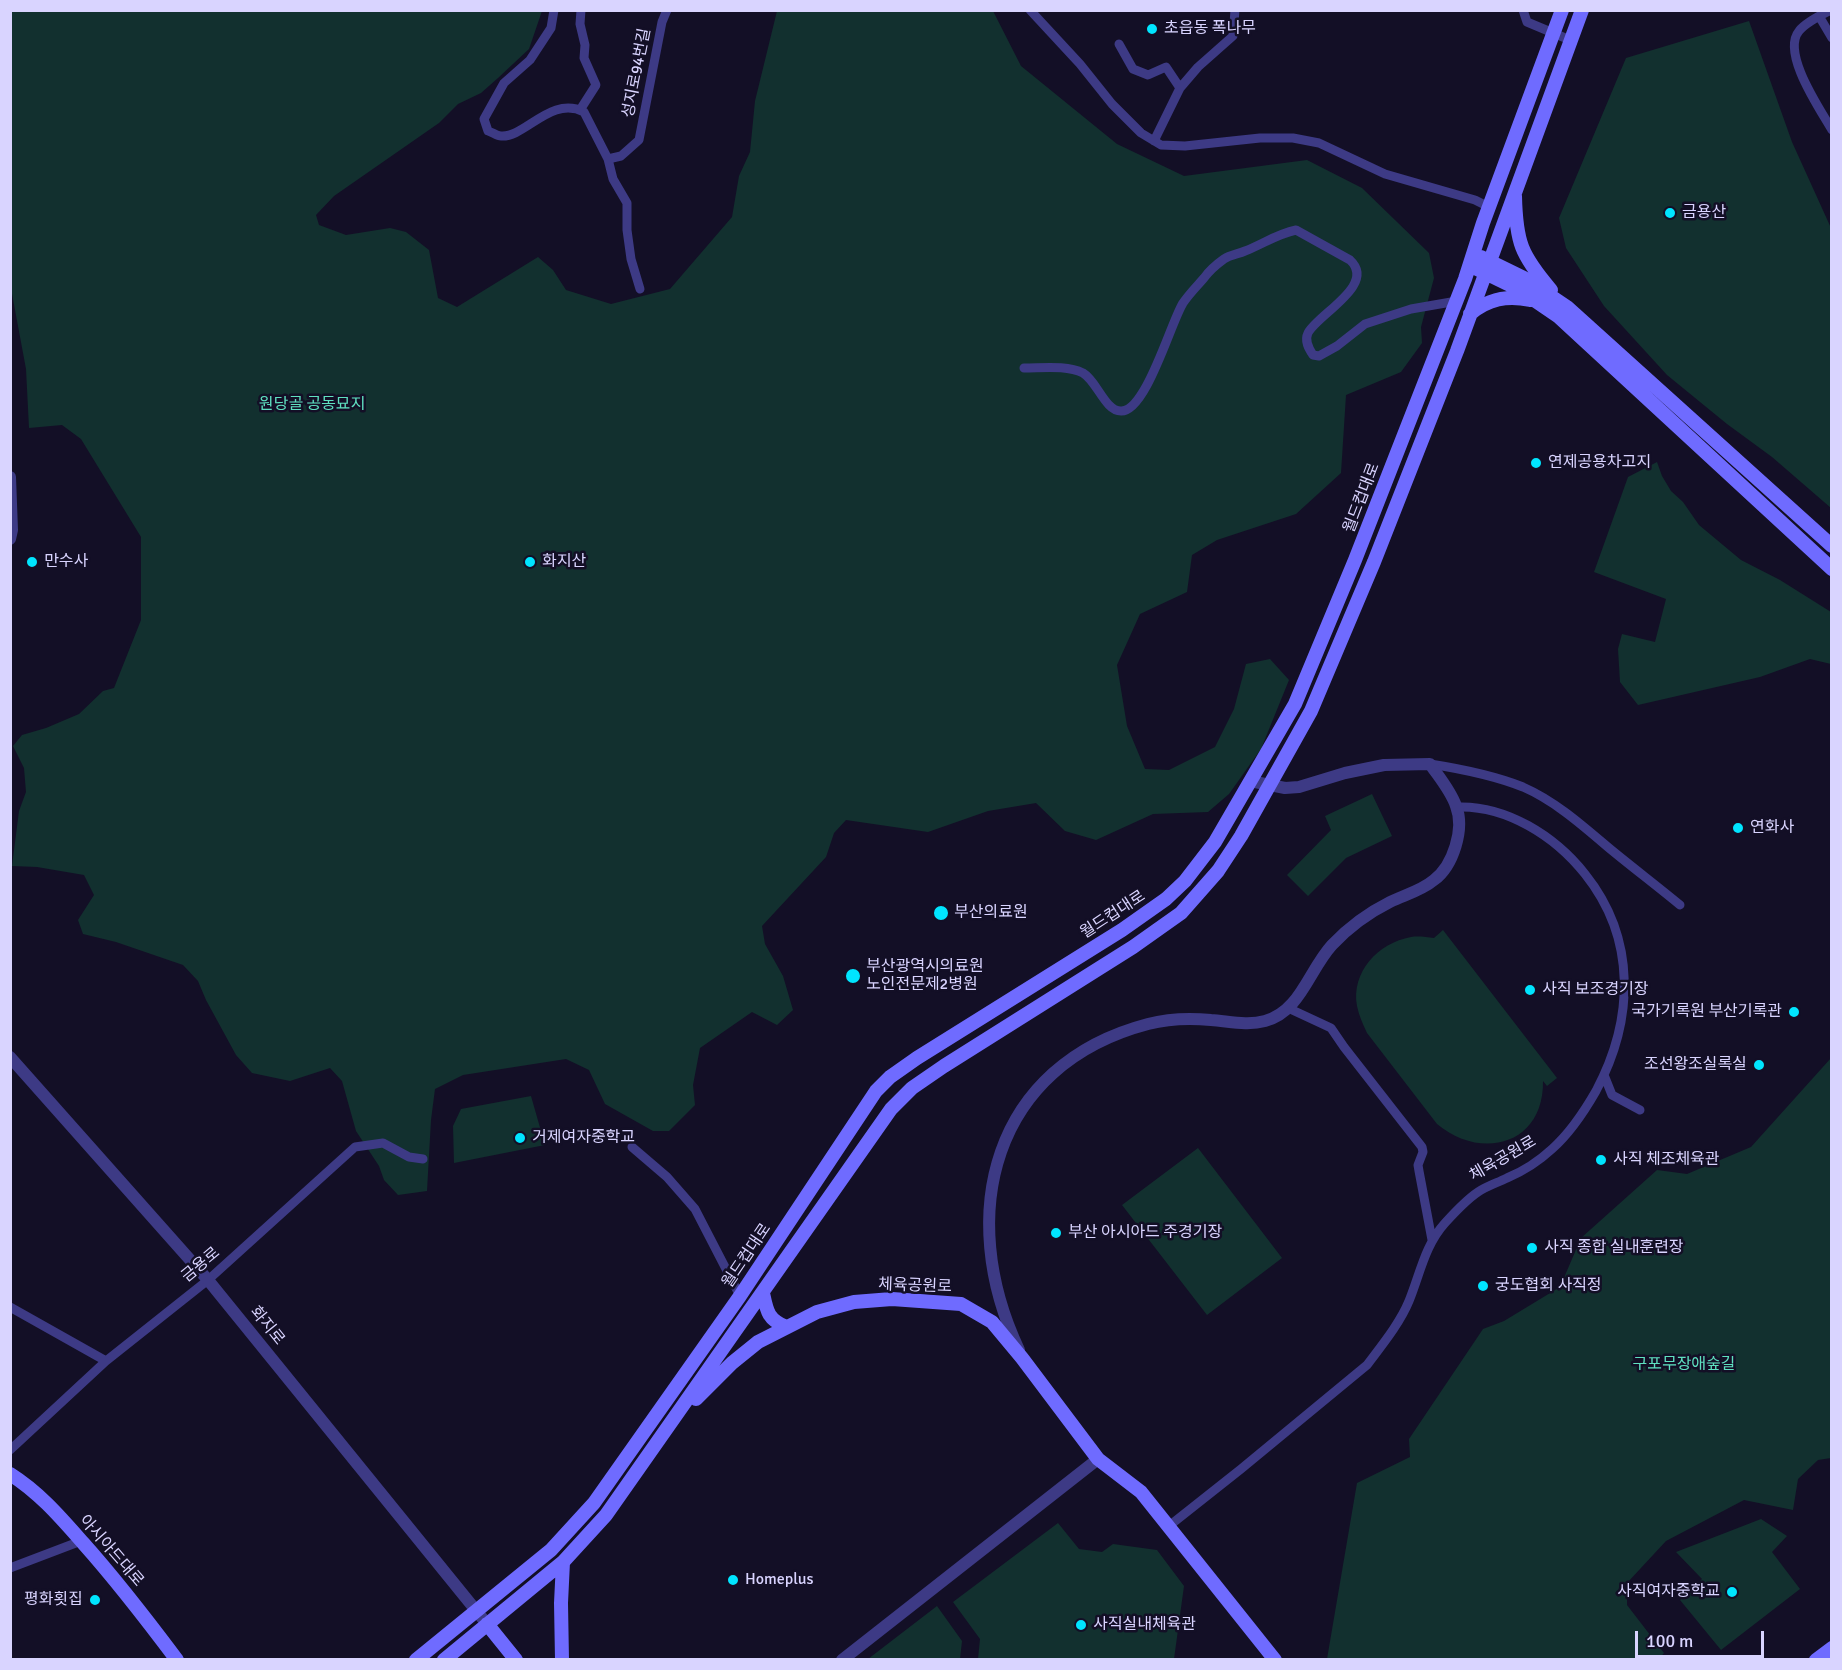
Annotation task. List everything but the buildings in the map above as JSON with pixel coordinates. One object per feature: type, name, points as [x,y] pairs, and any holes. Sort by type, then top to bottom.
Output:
[{"type":"main road","name":"월드컵대로","points":[[416,1659],[551,1550],[594,1503],[740,1296],[883,1084],[917,1058],[1166,900],[1202,861],[1295,704],[1355,560],[1457,301],[1489,207],[1562,10]]},
{"type":"main road","name":"월드컵대로","points":[[444,1659],[563,1562],[606,1515],[891,1109],[912,1088],[944,1065],[1133,947],[1181,913],[1218,871],[1269,787],[1311,711],[1365,584],[1470,314],[1582,10]]},
{"type":"main road","points":[[1515,189],[1516,224],[1521,249],[1537,273],[1567,307],[1832,546]]},
{"type":"main road","points":[[1471,260],[1524,278],[1567,307]]},
{"type":"main road","points":[[1486,266],[1559,317],[1832,569]]},
{"type":"main road","points":[[1470,314],[1486,303],[1498,299],[1521,298],[1538,302]]},
{"type":"main road","points":[[763,1293],[770,1317],[776,1323],[786,1327]]},
{"type":"main road","name":"체육공원로","points":[[673,1421],[732,1363],[758,1342],[817,1312],[854,1302],[892,1299],[961,1304],[992,1323],[1022,1358],[1098,1459],[1141,1492],[1275,1659]]},
{"type":"main road","name":"아시아드대로","points":[[10,1474],[28,1485],[52,1507],[126,1591],[177,1659]]},
{"type":"main road","points":[[562,1659],[563,1562]]},
{"type":"main road","points":[[487,1624],[516,1659]]},
{"type":"main road","points":[[1816,1659],[1832,1648]]},
{"type":"street","points":[[554,10],[551,28],[530,60],[504,83],[484,119],[488,131],[501,136],[512,135],[542,116],[568,107],[584,112],[608,159],[613,179],[627,203],[627,230],[631,259],[640,289]]},
{"type":"street","points":[[580,110],[596,86],[584,58],[585,45],[580,24],[581,10]]},
{"type":"street","name":"성지로94번길","points":[[608,159],[621,156],[639,140],[662,22],[667,10]]},
{"type":"street","points":[[1030,10],[1141,134],[1161,145],[1185,146],[1260,138],[1293,138],[1320,143],[1385,174],[1475,200],[1489,207]]},
{"type":"street","points":[[1154,141],[1180,88],[1198,67],[1233,36],[1235,10]]},
{"type":"street","points":[[1523,10],[1527,22],[1570,40]]},
{"type":"street","points":[[1831,10],[1798,32],[1793,51],[1800,73],[1832,130]]},
{"type":"street","points":[[1819,16],[1832,38]]},
{"type":"street","points":[[1119,44],[1133,69],[1148,75],[1166,67],[1180,88]]},
{"type":"street","points":[[1024,368],[1071,369],[1085,374],[1114,410],[1126,410],[1148,385],[1183,303],[1205,276],[1225,258],[1280,234],[1296,230],[1350,260],[1357,270],[1354,285],[1309,333],[1308,346],[1313,355],[1318,356],[1337,346],[1365,324],[1411,309],[1457,301]]},
{"type":"street","points":[[10,477],[11,533]]},
{"type":"street","points":[[1250,781],[1269,787],[1299,787],[1384,765],[1430,764],[1470,770],[1524,788],[1549,802],[1585,827],[1680,905]]},
{"type":"street","points":[[1022,1358],[1005,1318],[992,1271],[987,1232],[988,1212],[998,1161],[1019,1113],[1038,1088],[1052,1075],[1100,1042],[1149,1023],[1207,1019],[1265,1022],[1288,1008],[1298,998],[1317,964],[1332,945],[1352,927],[1389,902],[1436,880],[1446,868],[1457,837],[1459,822],[1457,807],[1430,764]]},
{"type":"street","name":"체육공원로","points":[[1168,1526],[1367,1365],[1408,1303],[1432,1240],[1457,1211],[1479,1191],[1522,1171],[1554,1148],[1581,1115],[1604,1076],[1614,1052],[1620,1030],[1624,986],[1623,965],[1612,918],[1603,899],[1566,851],[1532,828],[1492,811],[1473,806],[1457,807]]},
{"type":"street","points":[[1288,1008],[1335,1031],[1344,1047],[1422,1147],[1423,1152],[1418,1165],[1432,1240]]},
{"type":"street","name":"화지로","points":[[10,1057],[208,1280],[487,1624]]},
{"type":"street","points":[[1604,1076],[1612,1095],[1640,1110]]},
{"type":"street","name":"금용로","points":[[10,1450],[106,1361],[208,1280],[355,1147],[383,1143],[409,1157],[423,1159]]},
{"type":"street","points":[[632,1147],[667,1177],[695,1209],[740,1296]]},
{"type":"street","points":[[10,1307],[106,1361]]},
{"type":"street","points":[[842,1659],[1098,1459]]},
{"type":"street","points":[[10,1568],[81,1541]]},
{"type":"green space","name":"원당골 공동묘지","points":[[10,11],[542,11],[529,49],[498,78],[481,93],[458,104],[439,123],[334,196],[316,215],[319,225],[346,235],[390,228],[406,232],[429,250],[438,298],[457,307],[538,257],[553,270],[566,290],[611,304],[670,289],[732,217],[739,176],[750,152],[755,101],[777,11],[993,11],[1021,66],[1117,144],[1184,176],[1307,160],[1362,188],[1429,253],[1434,278],[1421,327],[1422,343],[1401,372],[1346,395],[1341,473],[1296,514],[1217,540],[1192,555],[1187,592],[1140,614],[1117,665],[1127,726],[1145,769],[1169,770],[1215,747],[1234,709],[1246,664],[1270,659],[1289,680],[1261,749],[1229,794],[1208,812],[1153,814],[1096,840],[1065,831],[1036,803],[988,811],[928,832],[846,820],[834,833],[826,857],[762,926],[765,944],[783,976],[793,1010],[777,1025],[752,1012],[700,1048],[693,1085],[695,1105],[669,1131],[653,1131],[605,1104],[589,1070],[566,1059],[463,1075],[435,1089],[427,1191],[398,1195],[384,1180],[379,1166],[356,1131],[342,1081],[330,1068],[290,1081],[252,1073],[236,1055],[198,981],[183,965],[116,942],[83,934],[78,920],[94,895],[84,875],[37,867],[12,866],[19,811],[26,792],[24,768],[13,746],[22,735],[79,714],[103,691],[114,688],[141,620],[141,537],[81,439],[62,425],[29,428],[26,369],[10,283]]},
{"type":"green space","points":[[1749,21],[1792,142],[1831,228],[1831,508],[1772,457],[1667,375],[1604,306],[1566,248],[1559,218],[1626,58]]},
{"type":"green space","points":[[1657,462],[1671,491],[1683,502],[1699,525],[1741,560],[1780,580],[1831,612],[1831,664],[1810,659],[1760,677],[1638,705],[1620,682],[1618,649],[1622,634],[1655,642],[1666,599],[1594,572],[1628,477]]},
{"type":"green space","points":[[1372,794],[1392,836],[1346,858],[1308,896],[1287,875],[1331,830],[1325,816]]},
{"type":"green space","points":[[1443,930],[1557,1078],[1547,1086],[1543,1081],[1541,1103],[1533,1120],[1522,1132],[1507,1140],[1490,1144],[1472,1142],[1454,1135],[1437,1124],[1367,1033],[1359,1013],[1356,994],[1358,982],[1369,961],[1399,940],[1414,937],[1434,938]]},
{"type":"green space","name":"구포무장애숲길","points":[[1831,1058],[1831,1458],[1818,1460],[1798,1479],[1793,1510],[1744,1500],[1666,1541],[1627,1583],[1627,1605],[1664,1653],[1659,1659],[1327,1659],[1357,1483],[1410,1457],[1409,1439],[1483,1329],[1504,1321],[1560,1287],[1581,1238],[1657,1170],[1687,1174],[1751,1147]]},
{"type":"green space","points":[[531,1096],[545,1145],[454,1163],[453,1126],[461,1109]]},
{"type":"green space","points":[[1198,1148],[1282,1258],[1207,1315],[1122,1205]]},
{"type":"green space","points":[[1761,1519],[1787,1536],[1772,1552],[1800,1589],[1721,1650],[1680,1600],[1702,1579],[1676,1552]]},
{"type":"green space","points":[[1058,1523],[1079,1549],[1102,1552],[1113,1544],[1157,1550],[1184,1586],[1174,1659],[978,1659],[980,1639],[953,1602]]},
{"type":"green space","points":[[937,1606],[962,1641],[960,1659],[868,1659]]},
{"type":"place","name":"초읍동 폭나무","points":[[1152,29]]},
{"type":"place","name":"금용산","points":[[1670,213]]},
{"type":"place","name":"연제공용차고지","points":[[1536,463]]},
{"type":"place","name":"만수사","points":[[32,562]]},
{"type":"place","name":"화지산","points":[[530,562]]},
{"type":"place","name":"연화사","points":[[1738,828]]},
{"type":"place","name":"부산의료원","points":[[941,913]]},
{"type":"place","name":"부산광역시의료원 노인전문제2병원","points":[[853,976]]},
{"type":"place","name":"사직 보조경기장","points":[[1530,990]]},
{"type":"place","name":"국가기록원 부산기록관","points":[[1794,1012]]},
{"type":"place","name":"조선왕조실록실","points":[[1759,1065]]},
{"type":"place","name":"거제여자중학교","points":[[520,1138]]},
{"type":"place","name":"사직 체조체육관","points":[[1601,1160]]},
{"type":"place","name":"부산 아시아드 주경기장","points":[[1056,1233]]},
{"type":"place","name":"사직 종합 실내훈련장","points":[[1532,1248]]},
{"type":"place","name":"궁도협회 사직정","points":[[1483,1286]]},
{"type":"place","name":"Homeplus","points":[[733,1580]]},
{"type":"place","name":"사직여자중학교","points":[[1732,1592]]},
{"type":"place","name":"평화횟집","points":[[95,1600]]},
{"type":"place","name":"사직실내체육관","points":[[1081,1625]]}]
